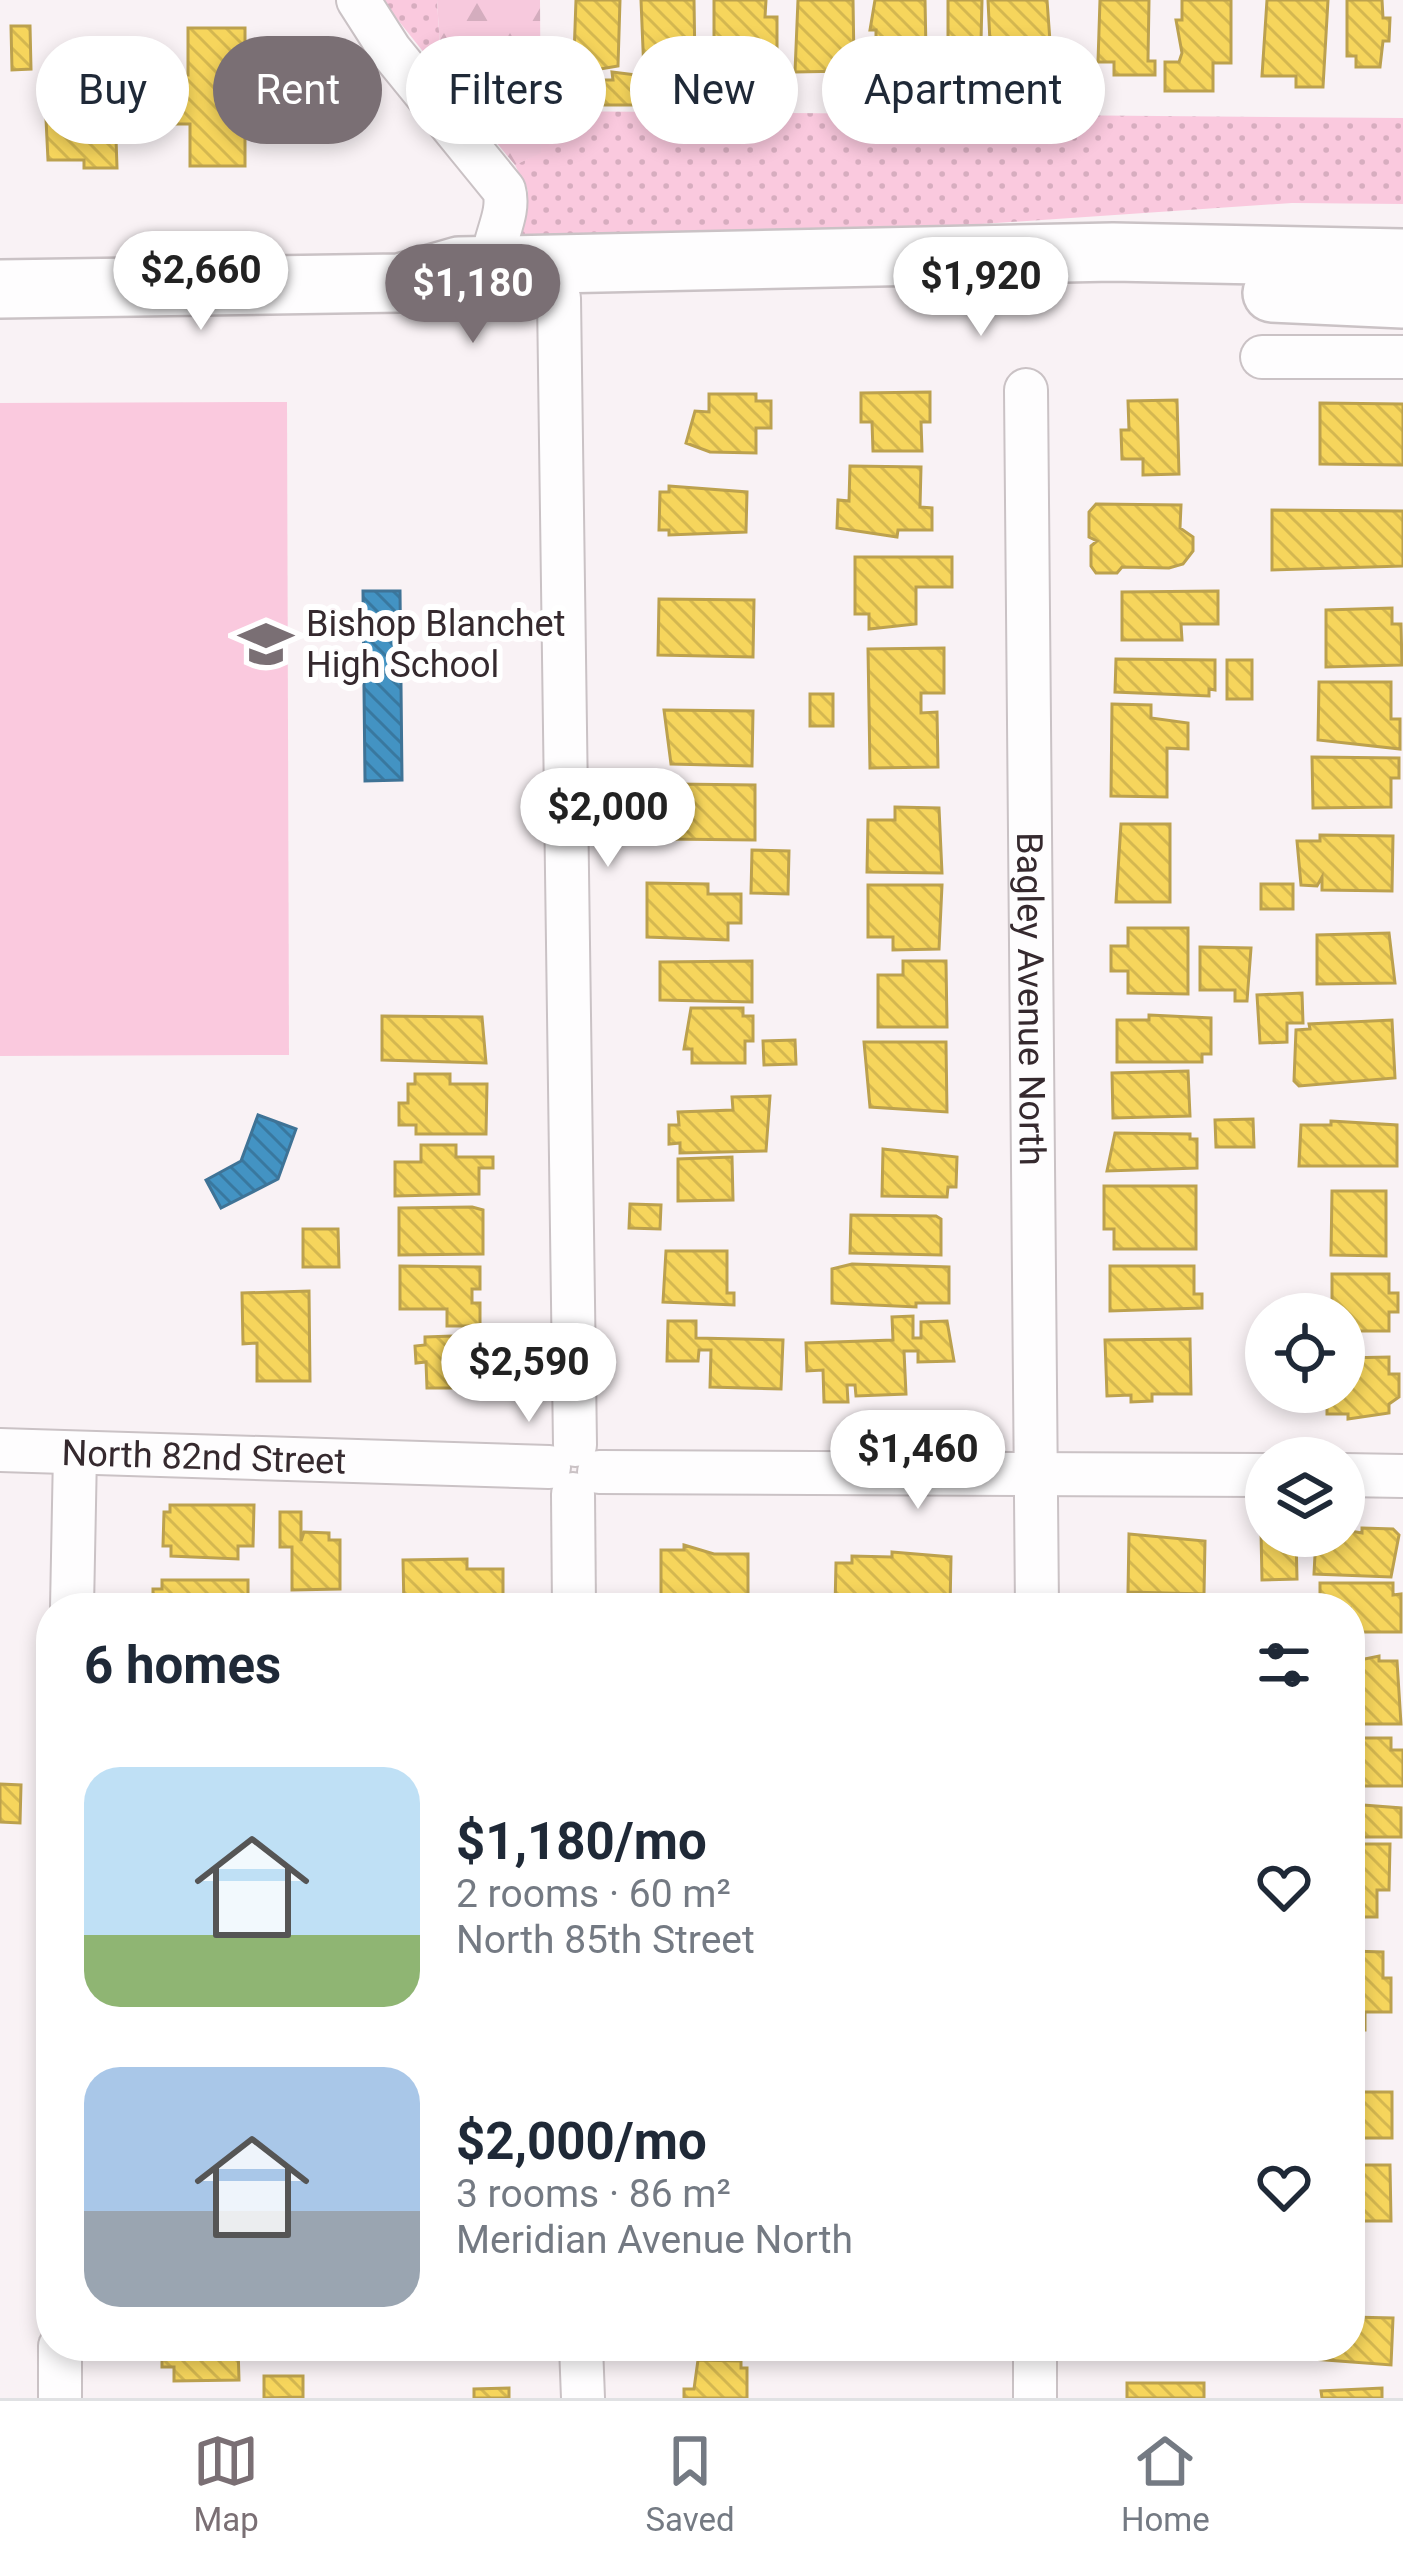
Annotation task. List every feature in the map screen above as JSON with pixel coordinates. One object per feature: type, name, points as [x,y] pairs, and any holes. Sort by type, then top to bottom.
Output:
[{"type":"main road","points":[[0,289],[400,283],[459,266],[1113,252],[1403,258]]},
{"type":"main road","points":[[400,283],[458,299],[1096,290],[1403,299]]},
{"type":"street","points":[[358,0],[389,50],[504,190],[507,204],[491,266]]},
{"type":"street","points":[[559,298],[574,1593]]},
{"type":"street","points":[[1262,357],[1403,357]]},
{"type":"street","name":"Bagley Avenue North","points":[[1026,390],[1037,1593]]},
{"type":"street","name":"North 82nd Street","points":[[0,1450],[574,1470],[1245,1475]]},
{"type":"street","points":[[72,1593],[75,1453]]},
{"type":"street","points":[[1365,1475],[1403,1476]]},
{"type":"street","points":[[60,2361],[60,2398]]},
{"type":"street","points":[[582,2361],[583,2398]]},
{"type":"street","points":[[1035,2398],[1036,2361]]},
{"type":"shaded area","points":[[382,0],[437,0],[439,36],[411,36]]},
{"type":"shaded area","points":[[606,112],[630,112],[630,144],[798,144],[798,113],[822,113],[822,144],[1105,144],[1105,116],[1403,118],[1403,204],[1292,203],[702,243],[516,245],[528,191],[515,165],[541,152],[541,144],[606,144]]},
{"type":"shaded area","points":[[287,402],[289,1055],[0,1056],[0,403]]},
{"type":"green space","points":[[437,0],[540,0],[540,36],[439,36]]},
{"type":"green space","points":[[498,144],[541,144],[541,153],[515,165]]},
{"type":"building: Homes","points":[[576,0],[620,0],[618,66],[606,68],[606,36],[575,36]]},
{"type":"building: Homes","points":[[641,0],[694,0],[695,36],[642,36]]},
{"type":"building: Homes","points":[[714,0],[766,0],[765,17],[777,17],[777,36],[714,36]]},
{"type":"building: Homes","points":[[798,0],[853,0],[854,36],[822,36],[822,72],[798,72]]},
{"type":"building: Homes","points":[[875,0],[925,0],[926,36],[876,36],[876,30],[870,30]]},
{"type":"building: Homes","points":[[948,0],[982,0],[981,36],[948,36]]},
{"type":"building: Homes","points":[[988,0],[1047,0],[1050,36],[990,36]]},
{"type":"building: Homes","points":[[1100,0],[1149,0],[1148,61],[1155,61],[1155,75],[1114,75],[1114,62],[1105,62],[1105,36],[1099,36]]},
{"type":"building: Homes","points":[[1182,0],[1231,0],[1231,63],[1213,63],[1213,91],[1165,91],[1165,62],[1179,62],[1182,53],[1176,20],[1182,20]]},
{"type":"building: Homes","points":[[1267,0],[1328,0],[1323,87],[1296,87],[1296,76],[1262,76]]},
{"type":"building: Homes","points":[[1347,0],[1382,0],[1383,18],[1390,18],[1389,41],[1383,41],[1380,67],[1356,67],[1356,56],[1347,56]]},
{"type":"building: Homes","points":[[11,26],[30,26],[31,69],[12,70]]},
{"type":"building: Homes","points":[[188,28],[245,28],[245,36],[213,36],[213,144],[245,144],[245,166],[190,166]]},
{"type":"building: Homes","points":[[612,72],[630,74],[630,105],[606,105],[606,80],[613,80]]},
{"type":"building: Homes","points":[[47,144],[116,144],[117,168],[84,168],[84,160],[48,160]]},
{"type":"building: Homes","points":[[930,392],[930,422],[921,422],[922,451],[873,451],[872,422],[861,422],[861,393]]},
{"type":"building: Homes","points":[[709,394],[756,394],[756,401],[771,401],[771,428],[756,428],[756,453],[710,452],[686,443],[695,411],[709,412]]},
{"type":"building: Homes","points":[[1177,400],[1179,474],[1143,475],[1143,459],[1122,459],[1121,430],[1129,430],[1128,401]]},
{"type":"building: Homes","points":[[1320,403],[1403,404],[1403,465],[1320,464]]},
{"type":"building: Homes","points":[[850,466],[921,467],[920,507],[932,508],[932,530],[898,530],[897,537],[837,528],[838,500],[849,501]]},
{"type":"building: Homes","points":[[669,486],[747,492],[746,532],[669,535],[669,530],[659,530],[660,492],[669,492]]},
{"type":"building: Homes","points":[[1096,504],[1181,505],[1180,528],[1193,537],[1193,551],[1183,564],[1169,568],[1122,567],[1117,573],[1096,573],[1091,566],[1091,546],[1097,541],[1089,537],[1089,512]]},
{"type":"building: Homes","points":[[1272,510],[1403,511],[1403,566],[1272,570]]},
{"type":"building: Homes","points":[[855,557],[952,557],[952,587],[916,587],[916,624],[869,629],[869,614],[855,614]]},
{"type":"building: Homes","points":[[1218,591],[1218,624],[1181,624],[1182,640],[1122,640],[1122,592]]},
{"type":"building: Homes","points":[[659,599],[754,600],[753,657],[658,655]]},
{"type":"building: Homes","points":[[1392,608],[1392,624],[1401,624],[1402,665],[1326,667],[1326,610]]},
{"type":"building: Homes","points":[[944,648],[944,693],[921,693],[921,713],[937,712],[938,767],[870,768],[868,649]]},
{"type":"building: Homes","points":[[1116,659],[1215,660],[1215,690],[1209,689],[1209,696],[1115,692]]},
{"type":"building: Homes","points":[[1227,660],[1252,660],[1252,699],[1227,699]]},
{"type":"building: Homes","points":[[1319,682],[1391,682],[1391,719],[1400,719],[1400,749],[1318,740]]},
{"type":"building: Homes","points":[[810,694],[833,694],[833,726],[810,726]]},
{"type":"building: Homes","points":[[1112,704],[1151,705],[1151,718],[1188,723],[1188,749],[1167,748],[1167,797],[1111,796]]},
{"type":"building: Homes","points":[[664,710],[753,711],[752,766],[671,764]]},
{"type":"building: Homes","points":[[1312,757],[1399,758],[1399,778],[1391,778],[1391,807],[1313,808]]},
{"type":"building: Homes","points":[[674,784],[755,785],[755,840],[666,839],[667,799],[674,799]]},
{"type":"building: Homes","points":[[895,807],[939,808],[942,873],[867,872],[868,820],[895,820]]},
{"type":"building: Homes","points":[[1121,824],[1170,824],[1170,902],[1116,902]]},
{"type":"building: Homes","points":[[1320,835],[1393,836],[1392,891],[1322,890],[1322,877],[1317,886],[1301,885],[1297,841],[1320,841]]},
{"type":"building: Homes","points":[[752,850],[789,851],[788,894],[751,893]]},
{"type":"building: Homes","points":[[647,883],[708,884],[708,894],[741,894],[741,923],[728,923],[728,940],[647,937]]},
{"type":"building: Homes","points":[[1261,884],[1293,884],[1293,909],[1261,909]]},
{"type":"building: Homes","points":[[868,885],[942,885],[939,949],[893,950],[893,937],[868,937]]},
{"type":"building: Homes","points":[[1128,928],[1188,928],[1188,994],[1128,993],[1128,971],[1111,971],[1111,946],[1128,946]]},
{"type":"building: Homes","points":[[1389,933],[1395,983],[1317,984],[1317,935]]},
{"type":"building: Homes","points":[[1200,947],[1251,948],[1247,1001],[1235,1001],[1235,990],[1200,990]]},
{"type":"building: Homes","points":[[752,961],[752,1002],[660,1000],[660,962]]},
{"type":"building: Homes","points":[[903,961],[946,961],[947,1027],[878,1027],[878,975],[903,975]]},
{"type":"building: Homes","points":[[1302,993],[1303,1023],[1287,1023],[1287,1042],[1260,1043],[1257,995]]},
{"type":"building: Homes","points":[[691,1008],[743,1008],[743,1016],[753,1016],[753,1041],[745,1041],[745,1063],[692,1063],[692,1049],[684,1049]]},
{"type":"building: Homes","points":[[1149,1015],[1211,1018],[1211,1054],[1202,1054],[1202,1062],[1117,1062],[1117,1020],[1149,1020]]},
{"type":"building: Homes","points":[[382,1016],[482,1017],[486,1063],[382,1060]]},
{"type":"building: Homes","points":[[1392,1020],[1395,1078],[1299,1086],[1294,1081],[1296,1030],[1310,1029],[1309,1024]]},
{"type":"building: Homes","points":[[795,1040],[796,1064],[764,1065],[763,1041]]},
{"type":"building: Homes","points":[[864,1042],[946,1042],[947,1112],[870,1107]]},
{"type":"building: Homes","points":[[1188,1071],[1190,1116],[1113,1118],[1112,1073]]},
{"type":"building: Homes","points":[[415,1074],[450,1074],[450,1084],[487,1084],[486,1134],[416,1134],[416,1125],[399,1125],[399,1103],[408,1103],[408,1084],[415,1084]]},
{"type":"building: Homes","points":[[770,1096],[766,1151],[680,1153],[680,1143],[669,1144],[669,1125],[679,1125],[678,1112],[733,1110],[732,1097]]},
{"type":"building: Homes","points":[[1253,1119],[1254,1147],[1216,1147],[1215,1120]]},
{"type":"building: Homes","points":[[1331,1121],[1397,1125],[1397,1166],[1299,1166],[1301,1125],[1331,1125]]},
{"type":"building: Homes","points":[[1115,1133],[1190,1134],[1190,1139],[1197,1139],[1197,1168],[1107,1171]]},
{"type":"building: Homes","points":[[421,1145],[456,1145],[456,1157],[493,1157],[493,1168],[479,1168],[479,1194],[395,1196],[395,1162],[421,1162]]},
{"type":"building: Homes","points":[[883,1149],[957,1157],[956,1187],[948,1187],[947,1197],[882,1196]]},
{"type":"building: Homes","points":[[732,1157],[733,1200],[678,1201],[678,1159]]},
{"type":"building: Homes","points":[[1104,1186],[1196,1186],[1196,1249],[1114,1249],[1114,1229],[1104,1229]]},
{"type":"building: Homes","points":[[1332,1191],[1386,1191],[1386,1256],[1331,1255]]},
{"type":"building: Homes","points":[[630,1204],[661,1205],[660,1229],[629,1228]]},
{"type":"building: Homes","points":[[399,1208],[483,1210],[483,1254],[399,1255]]},
{"type":"building: Homes","points":[[851,1215],[936,1216],[941,1219],[941,1255],[850,1253]]},
{"type":"building: Homes","points":[[303,1229],[338,1229],[339,1267],[303,1267]]},
{"type":"building: Homes","points":[[666,1251],[727,1251],[727,1293],[734,1293],[734,1305],[663,1302]]},
{"type":"building: Homes","points":[[852,1264],[949,1267],[949,1303],[916,1303],[916,1307],[832,1303],[832,1269]]},
{"type":"building: Homes","points":[[400,1266],[480,1267],[480,1289],[472,1289],[472,1303],[480,1303],[480,1326],[447,1326],[447,1309],[400,1309]]},
{"type":"building: Homes","points":[[1110,1266],[1194,1266],[1194,1294],[1202,1294],[1202,1308],[1110,1311]]},
{"type":"building: Homes","points":[[1332,1274],[1389,1274],[1389,1293],[1398,1293],[1398,1312],[1389,1312],[1389,1331],[1365,1331],[1365,1293],[1332,1293]]},
{"type":"building: Homes","points":[[309,1291],[310,1381],[257,1381],[257,1343],[243,1344],[242,1293]]},
{"type":"building: Homes","points":[[913,1316],[913,1338],[921,1338],[921,1322],[947,1321],[954,1361],[918,1362],[918,1351],[904,1351],[906,1394],[856,1396],[855,1385],[847,1385],[848,1402],[824,1402],[823,1370],[807,1371],[806,1343],[893,1340],[892,1317]]},
{"type":"building: Homes","points":[[668,1321],[696,1321],[696,1338],[783,1340],[781,1389],[710,1387],[711,1350],[699,1350],[698,1361],[667,1361]]},
{"type":"building: Homes","points":[[482,1335],[483,1378],[461,1379],[461,1388],[427,1388],[426,1362],[416,1363],[415,1346],[425,1345],[425,1337]]},
{"type":"building: Homes","points":[[1190,1339],[1191,1394],[1152,1394],[1152,1401],[1131,1402],[1131,1395],[1107,1396],[1105,1340]]},
{"type":"building: Homes","points":[[1389,1357],[1389,1374],[1399,1374],[1399,1397],[1389,1404],[1389,1413],[1348,1419],[1348,1414],[1327,1414],[1365,1413],[1365,1358]]},
{"type":"building: Homes","points":[[170,1505],[254,1505],[253,1546],[238,1546],[238,1559],[171,1556],[171,1546],[163,1546],[164,1512],[170,1512]]},
{"type":"building: Homes","points":[[280,1512],[301,1512],[301,1541],[304,1532],[329,1533],[329,1540],[340,1540],[340,1589],[292,1590],[292,1547],[280,1547]]},
{"type":"building: Homes","points":[[1365,1528],[1393,1529],[1399,1535],[1391,1577],[1314,1574],[1315,1557],[1365,1557]]},
{"type":"building: Homes","points":[[1129,1534],[1205,1541],[1204,1593],[1128,1592]]},
{"type":"building: Homes","points":[[684,1545],[714,1554],[748,1554],[748,1593],[661,1593],[661,1550],[684,1550]]},
{"type":"building: Homes","points":[[892,1552],[951,1557],[950,1593],[835,1593],[836,1563],[852,1563],[852,1556],[892,1557]]},
{"type":"building: Homes","points":[[1262,1557],[1296,1557],[1297,1579],[1262,1580]]},
{"type":"building: Homes","points":[[467,1559],[467,1569],[503,1569],[503,1593],[404,1593],[403,1560]]},
{"type":"building: Homes","points":[[162,1580],[248,1580],[248,1593],[153,1593],[153,1589],[162,1589]]},
{"type":"building: Homes","points":[[1320,1583],[1393,1583],[1393,1595],[1401,1594],[1401,1632],[1365,1632],[1365,1593],[1320,1593]]},
{"type":"building: Homes","points":[[1379,1656],[1379,1661],[1397,1661],[1401,1724],[1365,1724],[1365,1659]]},
{"type":"building: Homes","points":[[1365,1738],[1391,1738],[1391,1750],[1403,1750],[1403,1786],[1365,1786]]},
{"type":"building: Homes","points":[[0,1784],[21,1785],[20,1823],[0,1822]]},
{"type":"building: Homes","points":[[1365,1805],[1401,1808],[1401,1837],[1365,1837]]},
{"type":"building: Homes","points":[[1365,1844],[1390,1844],[1389,1890],[1377,1890],[1377,1917],[1365,1917]]},
{"type":"building: Homes","points":[[1365,1951],[1383,1952],[1383,1978],[1391,1978],[1391,2012],[1365,2012]]},
{"type":"building: Homes","points":[[1365,2092],[1392,2092],[1392,2138],[1365,2138]]},
{"type":"building: Homes","points":[[1365,2165],[1390,2165],[1391,2221],[1365,2221]]},
{"type":"building: Homes","points":[[1365,2317],[1393,2318],[1391,2365],[1339,2361],[1365,2361]]},
{"type":"building: Homes","points":[[162,2361],[238,2361],[239,2380],[174,2381],[174,2367],[162,2367]]},
{"type":"building: Homes","points":[[698,2361],[741,2361],[741,2368],[747,2368],[747,2398],[684,2398],[684,2389],[694,2389]]},
{"type":"building: Homes","points":[[264,2376],[303,2376],[303,2397],[264,2398]]},
{"type":"building: Homes","points":[[1127,2383],[1204,2383],[1204,2398],[1127,2398]]},
{"type":"building: Homes","points":[[509,2388],[509,2398],[474,2398],[474,2389]]},
{"type":"building: Homes","points":[[1382,2388],[1382,2398],[1322,2398],[1321,2391]]},
{"type":"building: Schools","points":[[363,591],[400,591],[402,780],[365,781]]},
{"type":"building: Schools","points":[[258,1115],[296,1129],[278,1179],[221,1208],[206,1180],[241,1161]]},
{"type":"place","name":"Bishop Blanchet High School","points":[[266,644]]}]
